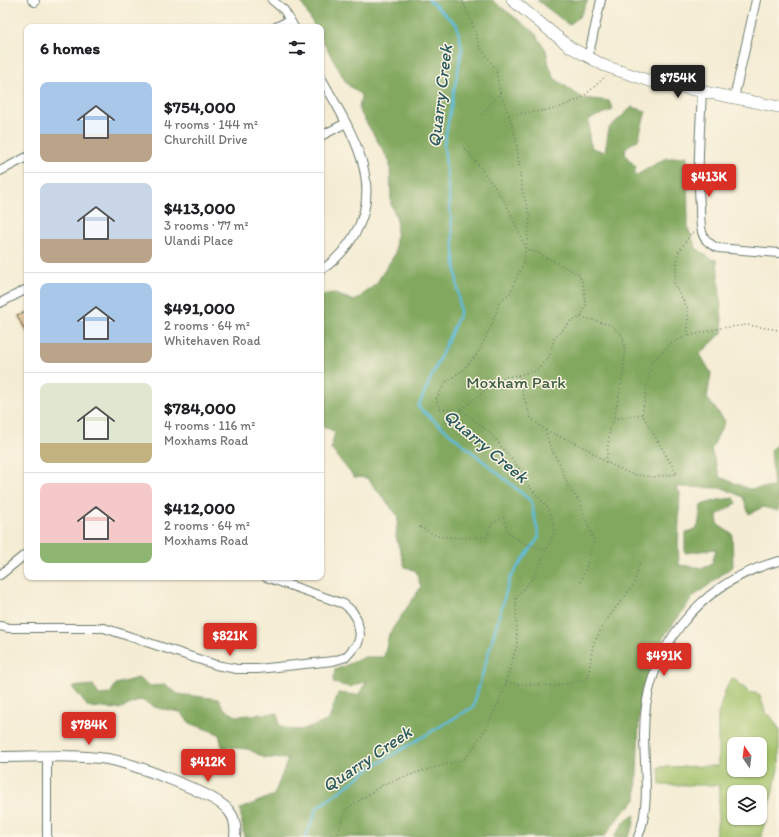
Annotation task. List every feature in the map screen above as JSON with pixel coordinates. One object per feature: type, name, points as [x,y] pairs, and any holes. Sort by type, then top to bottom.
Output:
[{"type":"main road","points":[[512,0],[570,47],[588,58],[613,69],[650,81],[779,107]]},
{"type":"street","points":[[272,0],[284,10],[292,23]]},
{"type":"street","points":[[588,58],[602,0]]},
{"type":"street","points":[[734,98],[756,0]]},
{"type":"street","points":[[324,83],[346,123],[360,154],[366,172],[367,192],[358,229],[338,257],[324,268]]},
{"type":"street","points":[[702,92],[698,176],[702,232],[705,239],[710,245],[718,248],[779,253]]},
{"type":"street","points":[[324,134],[346,123]]},
{"type":"street","points":[[0,171],[24,159]]},
{"type":"street","points":[[0,303],[24,291]]},
{"type":"street","points":[[0,575],[24,555]]},
{"type":"street","points":[[638,837],[644,818],[645,804],[644,734],[646,707],[654,676],[666,647],[684,620],[711,594],[723,585],[748,572],[779,561]]},
{"type":"street","points":[[0,626],[9,628],[104,628],[216,665],[237,669],[258,669],[333,661],[346,656],[353,650],[358,643],[360,635],[357,619],[352,611],[344,604],[275,580]]},
{"type":"street","points":[[0,757],[87,757],[116,760],[138,767],[221,802],[229,810],[234,819],[236,837]]},
{"type":"street","points":[[47,757],[47,837]]},
{"type":"path","points":[[337,837],[345,810],[384,784],[422,771],[465,759],[487,727],[502,696],[517,645],[516,598],[535,575],[554,532],[547,507],[527,484],[519,468],[490,433],[461,410],[440,409],[436,400],[446,382],[463,370],[478,353],[493,322],[499,303],[510,293],[524,262],[530,217],[522,189],[516,139],[509,115],[500,93],[496,69],[479,46],[472,22],[462,0]]},
{"type":"path","points":[[509,115],[556,108],[582,98],[613,69]]},
{"type":"path","points":[[482,115],[500,93]]},
{"type":"path","points":[[462,146],[486,175],[507,205],[526,249],[542,255],[578,274],[583,283],[586,306],[580,317]]},
{"type":"path","points":[[688,336],[688,309],[674,284],[678,253],[691,233],[702,232]]},
{"type":"path","points":[[461,410],[500,378],[536,371],[550,357],[554,339],[570,321],[580,317],[611,325],[623,336],[625,352],[624,370],[614,419],[610,429],[606,462]]},
{"type":"path","points":[[518,375],[531,418],[544,430],[589,450],[606,462],[631,474],[652,477],[677,474],[642,414],[651,363],[671,343],[688,336],[721,328],[747,326],[779,330]]},
{"type":"path","points":[[614,419],[642,414]]},
{"type":"path","points":[[544,430],[568,486],[579,501],[594,541],[581,583]]},
{"type":"path","points":[[420,527],[437,536],[460,538],[487,537],[491,524],[503,518],[509,534],[523,543],[547,550]]},
{"type":"path","points":[[506,683],[555,686],[588,679],[593,644],[605,622],[634,584],[640,561]]},
{"type":"green space","name":"Moxham Park","points":[[300,0],[492,0],[534,32],[546,50],[549,65],[554,78],[582,98],[609,101],[613,110],[589,119],[589,139],[592,148],[605,152],[609,128],[632,107],[646,111],[638,140],[626,147],[625,155],[636,167],[634,173],[637,175],[664,159],[687,156],[688,228],[696,248],[711,259],[717,260],[723,332],[700,354],[711,373],[707,398],[725,421],[711,450],[720,477],[749,489],[774,487],[771,450],[779,442],[779,511],[763,507],[749,514],[743,497],[723,488],[675,487],[680,492],[678,545],[679,565],[704,568],[712,563],[716,549],[685,553],[685,534],[698,527],[701,505],[718,500],[734,498],[737,503],[717,515],[718,525],[732,534],[733,566],[693,597],[663,638],[640,695],[636,800],[617,819],[604,837],[244,837],[240,809],[274,795],[288,759],[265,758],[248,749],[222,747],[219,734],[190,723],[180,712],[157,708],[141,700],[119,709],[88,707],[72,687],[93,685],[99,695],[110,694],[116,684],[138,678],[150,686],[166,685],[178,694],[219,699],[223,708],[236,716],[278,713],[279,725],[285,728],[298,730],[304,729],[329,720],[338,693],[358,695],[367,681],[350,687],[333,683],[335,670],[365,657],[384,657],[389,634],[421,587],[416,571],[405,567],[396,537],[398,516],[367,478],[354,477],[331,449],[335,432],[324,426],[324,294],[332,293],[355,301],[376,284],[395,254],[397,219],[391,204],[390,162],[359,110],[361,95],[347,84],[324,43],[324,24],[313,24]]},
{"type":"green space","points":[[537,0],[588,0],[580,16],[569,25]]},
{"type":"green space","points":[[731,679],[735,680],[750,693],[756,693],[760,696],[766,715],[770,715],[779,729],[779,768],[767,814],[767,785],[727,785],[727,825],[764,825],[761,837],[715,837],[718,820],[719,785],[660,785],[659,767],[718,766],[718,715],[725,691]]},
{"type":"green space","points":[[635,815],[633,827],[628,837],[614,837],[626,820]]},
{"type":"building","points":[[24,312],[24,329],[17,315]]},
{"type":"waterway","name":"Quarry Creek","points":[[306,837],[317,808],[372,767],[473,707],[510,578],[539,537],[531,501],[418,407],[460,313],[444,144],[462,49],[457,25],[429,0]]}]
